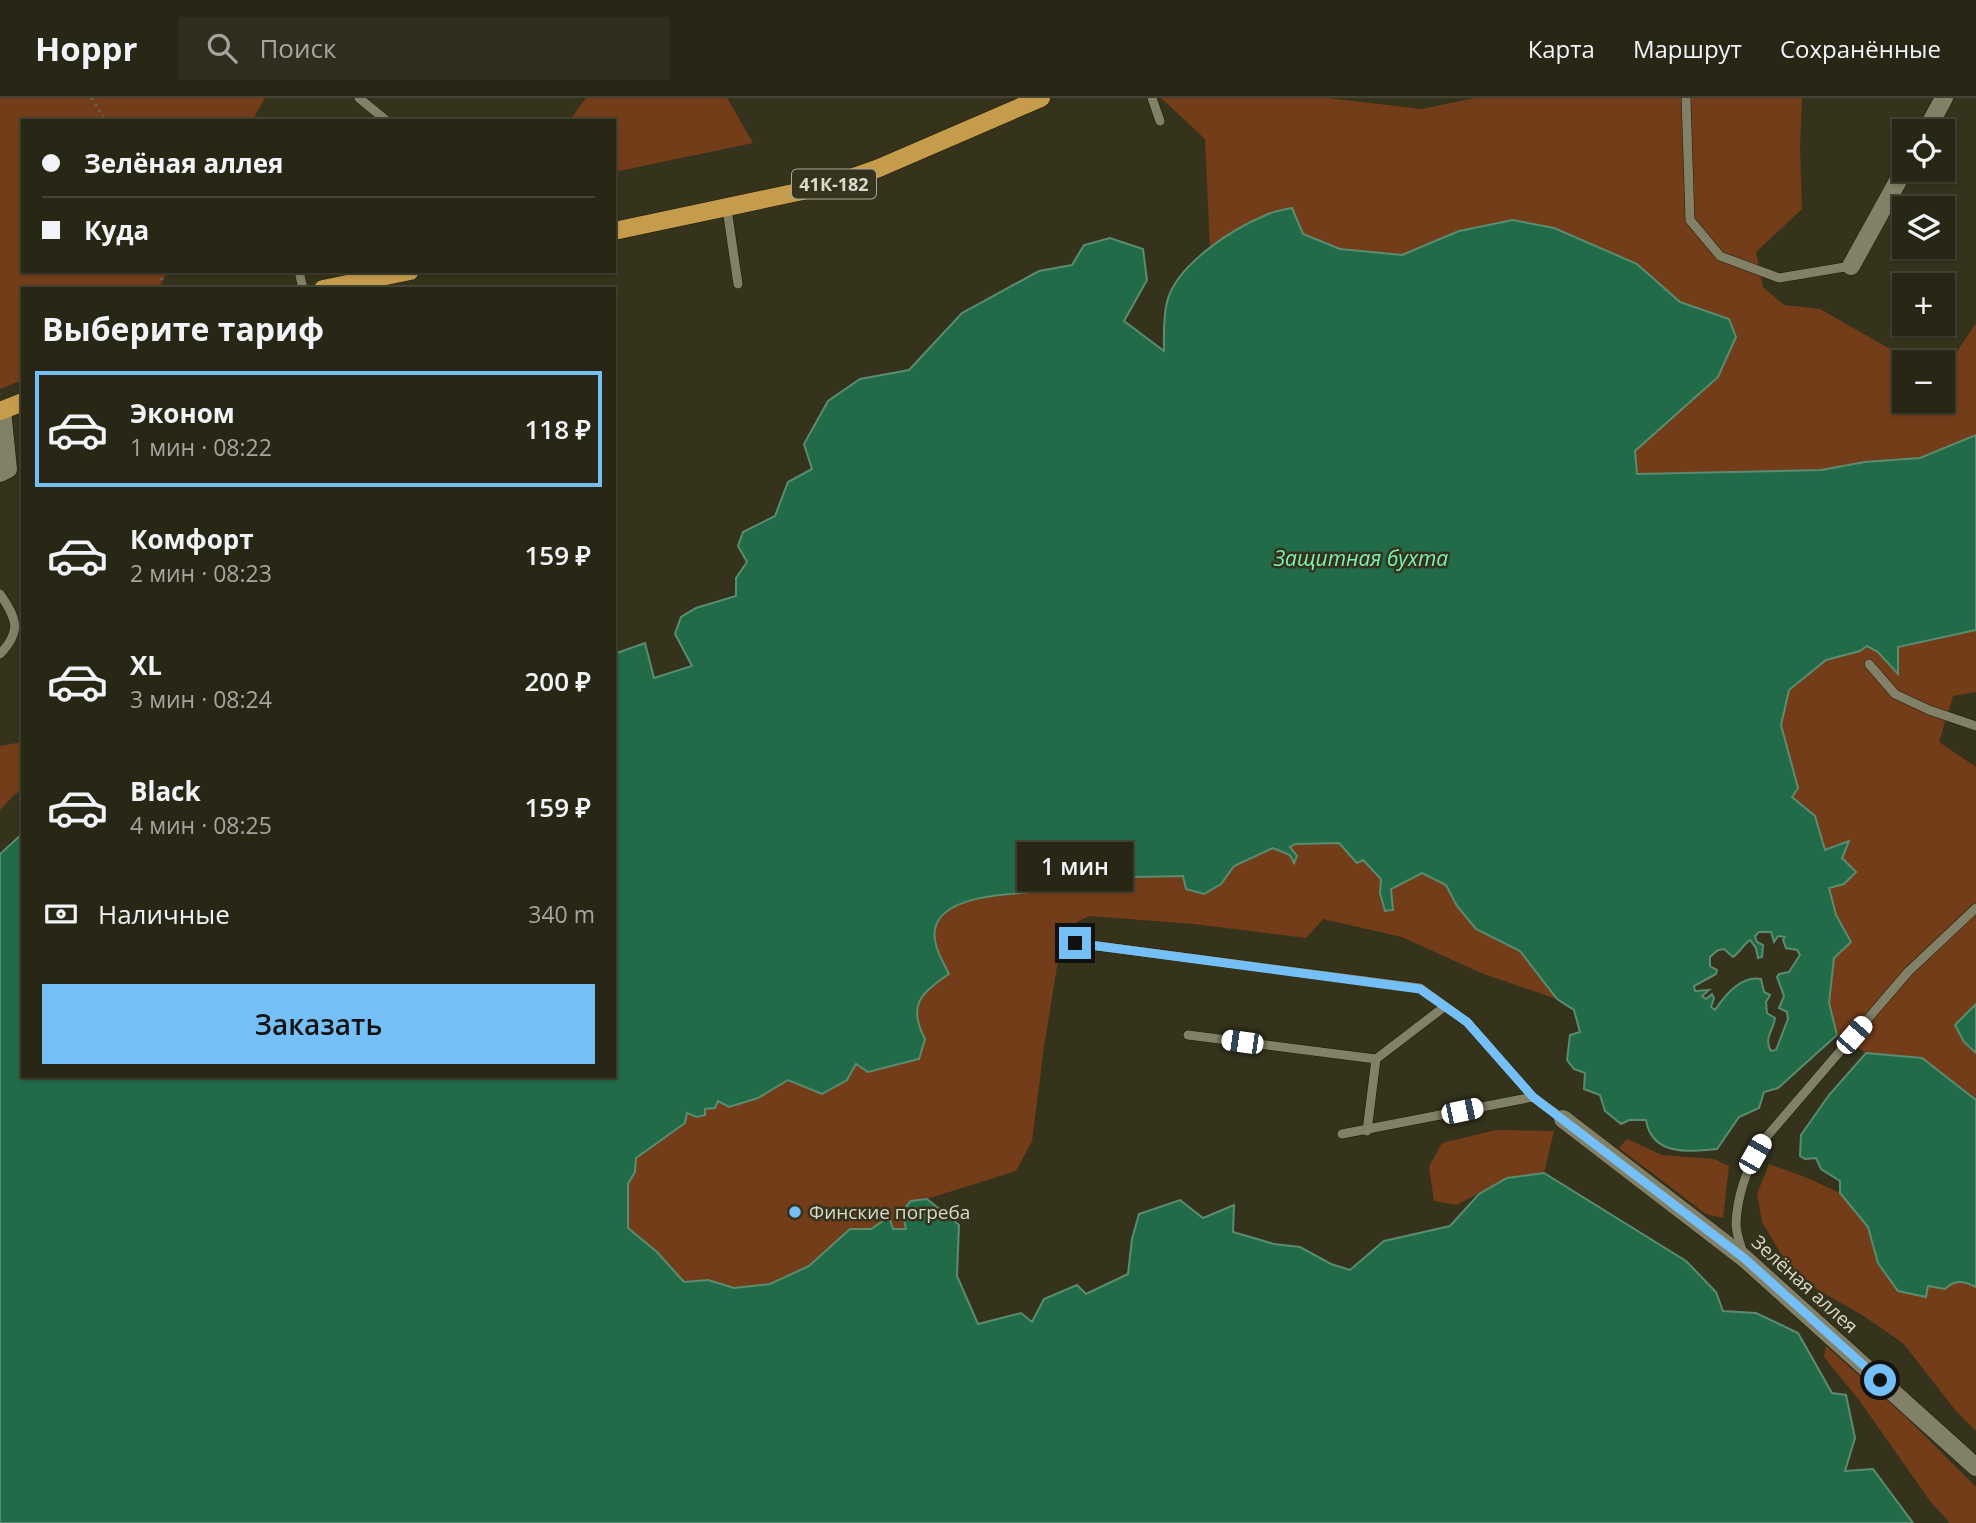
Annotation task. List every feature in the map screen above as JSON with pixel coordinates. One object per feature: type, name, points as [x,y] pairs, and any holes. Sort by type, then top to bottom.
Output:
[{"type":"main road","name":"41К-182","points":[[616,231],[831,185],[879,168],[1041,98]]},
{"type":"main road","points":[[344,287],[383,283],[406,273]]},
{"type":"main road","points":[[1,411],[21,403]]},
{"type":"street","points":[[1933,119],[1944,98]]},
{"type":"street","points":[[1851,267],[1897,182]]},
{"type":"street","points":[[1,411],[8,470]]},
{"type":"street","name":"Зелёная аллея","points":[[1563,1119],[1744,1258],[1976,1467]]},
{"type":"lane","points":[[359,98],[385,119]]},
{"type":"lane","points":[[1152,98],[1160,121]]},
{"type":"lane","points":[[1686,98],[1690,220],[1720,256],[1779,278],[1851,267]]},
{"type":"lane","points":[[727,209],[738,284]]},
{"type":"lane","points":[[0,594],[16,627],[12,641],[0,654]]},
{"type":"lane","points":[[1869,664],[1895,694],[1929,710],[1976,726]]},
{"type":"lane","points":[[1744,1258],[1736,1226],[1739,1206],[1748,1167],[1763,1141],[1909,972],[1976,908]]},
{"type":"lane","points":[[1075,943],[1420,989],[1467,1022],[1533,1097],[1563,1119]]},
{"type":"lane","points":[[1188,1035],[1376,1059],[1444,1007]]},
{"type":"lane","points":[[1367,1131],[1376,1059]]},
{"type":"lane","points":[[1342,1134],[1533,1097]]},
{"type":"path","points":[[92,98],[104,119]]},
{"type":"shaded area","points":[[0,98],[265,98],[253,119],[21,119],[21,273],[167,273],[159,287],[21,287],[21,381],[0,389]]},
{"type":"shaded area","points":[[586,98],[727,98],[753,143],[616,172],[616,119],[570,119]]},
{"type":"shaded area","points":[[1161,98],[1327,98],[1422,109],[1475,98],[1802,98],[1802,209],[1756,252],[1763,287],[1784,305],[1820,309],[1892,350],[1892,413],[1955,413],[1955,353],[1976,323],[1976,435],[1920,458],[1865,462],[1821,470],[1636,474],[1635,451],[1667,421],[1729,319],[1680,302],[1637,264],[1459,231],[1403,255],[1339,249],[1303,234],[1292,209],[1244,227],[1210,248],[1205,139]]},
{"type":"shaded area","points":[[1976,630],[1976,692],[1953,696],[1939,742],[1976,767],[1976,1004],[1955,1025],[1964,1042],[1976,1053],[1976,1100],[1922,1058],[1866,1053],[1837,1035],[1829,1003],[1834,958],[1850,941],[1836,915],[1829,888],[1825,850],[1815,816],[1792,797],[1781,725],[1789,690],[1826,660],[1860,651],[1867,646],[1878,652],[1898,673],[1898,647]]},
{"type":"shaded area","points":[[21,740],[21,791],[0,810],[0,746]]},
{"type":"shaded area","points":[[1339,843],[1357,862],[1363,860],[1381,879],[1380,893],[1422,873],[1446,885],[1457,906],[1476,929],[1520,951],[1557,999],[1481,973],[1402,937],[1323,919],[1306,938],[1194,924],[1089,916],[1063,929],[1032,1141],[1016,1171],[927,1199],[911,1201],[907,1229],[893,1229],[889,1217],[871,1229],[850,1230],[809,1266],[770,1284],[734,1288],[708,1280],[684,1282],[628,1228],[628,1184],[635,1172],[636,1158],[687,1112],[705,1109],[717,1101],[729,1107],[758,1098],[788,1080],[822,1094],[856,1063],[925,1039],[917,1009],[924,994],[949,974],[937,949],[935,936],[937,923],[947,911],[962,903],[981,898],[1080,888],[1126,872],[1135,877],[1184,876],[1221,884],[1234,866],[1273,848],[1291,855],[1292,860],[1290,846],[1295,844]]},
{"type":"shaded area","points":[[1496,1130],[1554,1131],[1544,1173],[1507,1178],[1457,1205],[1434,1201],[1429,1167],[1442,1143]]},
{"type":"shaded area","points":[[1627,1139],[1662,1155],[1714,1159],[1729,1166],[1723,1218],[1706,1214],[1619,1148]]},
{"type":"shaded area","points":[[1769,1164],[1840,1193],[1868,1227],[1878,1263],[1926,1297],[1927,1286],[1964,1281],[1976,1287],[1976,1431],[1956,1411],[1903,1343],[1862,1315],[1794,1276],[1762,1222],[1757,1194]]},
{"type":"shaded area","points":[[1826,1346],[1908,1419],[1976,1487],[1976,1523],[1950,1523],[1930,1501],[1859,1400],[1824,1357]]},
{"type":"water","name":"Защитная бухта","points":[[1292,208],[1303,234],[1340,249],[1402,255],[1459,231],[1513,220],[1554,228],[1637,264],[1680,302],[1729,319],[1736,337],[1718,377],[1635,451],[1637,474],[1821,470],[1865,462],[1920,458],[1976,435],[1976,630],[1898,647],[1898,674],[1878,652],[1867,646],[1860,651],[1826,660],[1789,690],[1781,725],[1798,788],[1792,797],[1815,816],[1825,850],[1849,841],[1842,858],[1856,872],[1844,884],[1829,888],[1836,915],[1851,942],[1834,958],[1829,1003],[1837,1035],[1778,1088],[1764,1092],[1759,1108],[1739,1117],[1717,1149],[1683,1151],[1663,1146],[1650,1132],[1646,1120],[1629,1120],[1621,1124],[1605,1111],[1600,1095],[1584,1089],[1585,1073],[1574,1069],[1567,1060],[1570,1035],[1580,1032],[1574,1010],[1557,999],[1520,951],[1476,929],[1457,906],[1446,885],[1422,873],[1391,889],[1393,910],[1385,911],[1380,893],[1381,879],[1363,860],[1357,863],[1339,843],[1295,844],[1290,847],[1297,856],[1294,863],[1290,855],[1273,848],[1234,866],[1221,884],[1204,894],[1186,889],[1183,876],[1135,877],[1126,872],[1080,888],[981,898],[962,903],[947,911],[937,923],[935,936],[937,949],[949,974],[924,994],[917,1009],[925,1039],[919,1059],[868,1072],[856,1064],[847,1080],[822,1094],[788,1080],[758,1098],[729,1107],[718,1101],[715,1108],[705,1109],[705,1115],[697,1117],[687,1113],[685,1123],[636,1158],[635,1172],[628,1184],[628,1228],[657,1252],[684,1282],[708,1280],[734,1288],[770,1284],[809,1266],[850,1229],[871,1229],[889,1217],[893,1229],[906,1229],[902,1211],[911,1201],[927,1199],[959,1225],[957,1276],[978,1324],[1021,1313],[1032,1322],[1044,1299],[1077,1285],[1086,1294],[1128,1274],[1132,1239],[1139,1214],[1180,1200],[1203,1218],[1234,1205],[1233,1232],[1274,1244],[1300,1247],[1331,1264],[1350,1270],[1384,1241],[1450,1226],[1479,1194],[1507,1178],[1544,1173],[1686,1261],[1716,1292],[1723,1311],[1756,1313],[1798,1333],[1832,1393],[1846,1395],[1855,1438],[1845,1471],[1873,1469],[1913,1523],[0,1523],[0,854],[21,835],[21,1078],[616,1078],[616,653],[645,643],[654,678],[692,666],[675,634],[681,617],[696,608],[736,596],[736,578],[747,562],[738,546],[743,532],[775,516],[788,482],[812,469],[804,444],[828,401],[860,379],[909,370],[962,313],[1039,271],[1072,265],[1084,245],[1110,238],[1143,249],[1147,280],[1124,321],[1164,351],[1167,302],[1181,275],[1222,239],[1269,214]],"holes":[[[1759,932],[1771,932],[1774,942],[1778,936],[1785,937],[1783,940],[1786,948],[1797,950],[1800,955],[1789,972],[1777,977],[1784,996],[1779,1008],[1787,1012],[1788,1019],[1776,1050],[1771,1051],[1768,1038],[1775,1018],[1767,1013],[1766,1002],[1770,995],[1764,992],[1761,979],[1741,983],[1715,1010],[1711,1007],[1714,998],[1712,994],[1706,999],[1702,996],[1709,990],[1695,991],[1694,986],[1716,974],[1717,970],[1710,966],[1710,957],[1718,950],[1724,949],[1733,957],[1750,940],[1756,948],[1758,958],[1762,957],[1763,945],[1757,942],[1755,936]]]},
{"type":"water","points":[[1976,1004],[1976,1053],[1964,1042],[1955,1025]]},
{"type":"water","points":[[1866,1053],[1922,1058],[1976,1100],[1976,1287],[1960,1282],[1945,1289],[1928,1286],[1926,1297],[1898,1291],[1878,1263],[1868,1227],[1840,1193],[1840,1181],[1821,1169],[1816,1158],[1805,1159],[1800,1156],[1801,1135],[1829,1095]]},
{"type":"place","name":"Финские погреба","points":[[795,1212]]},
{"type":"route","points":[[1075,943],[1420,989],[1467,1022],[1533,1097],[1744,1258],[1880,1380]]}]
